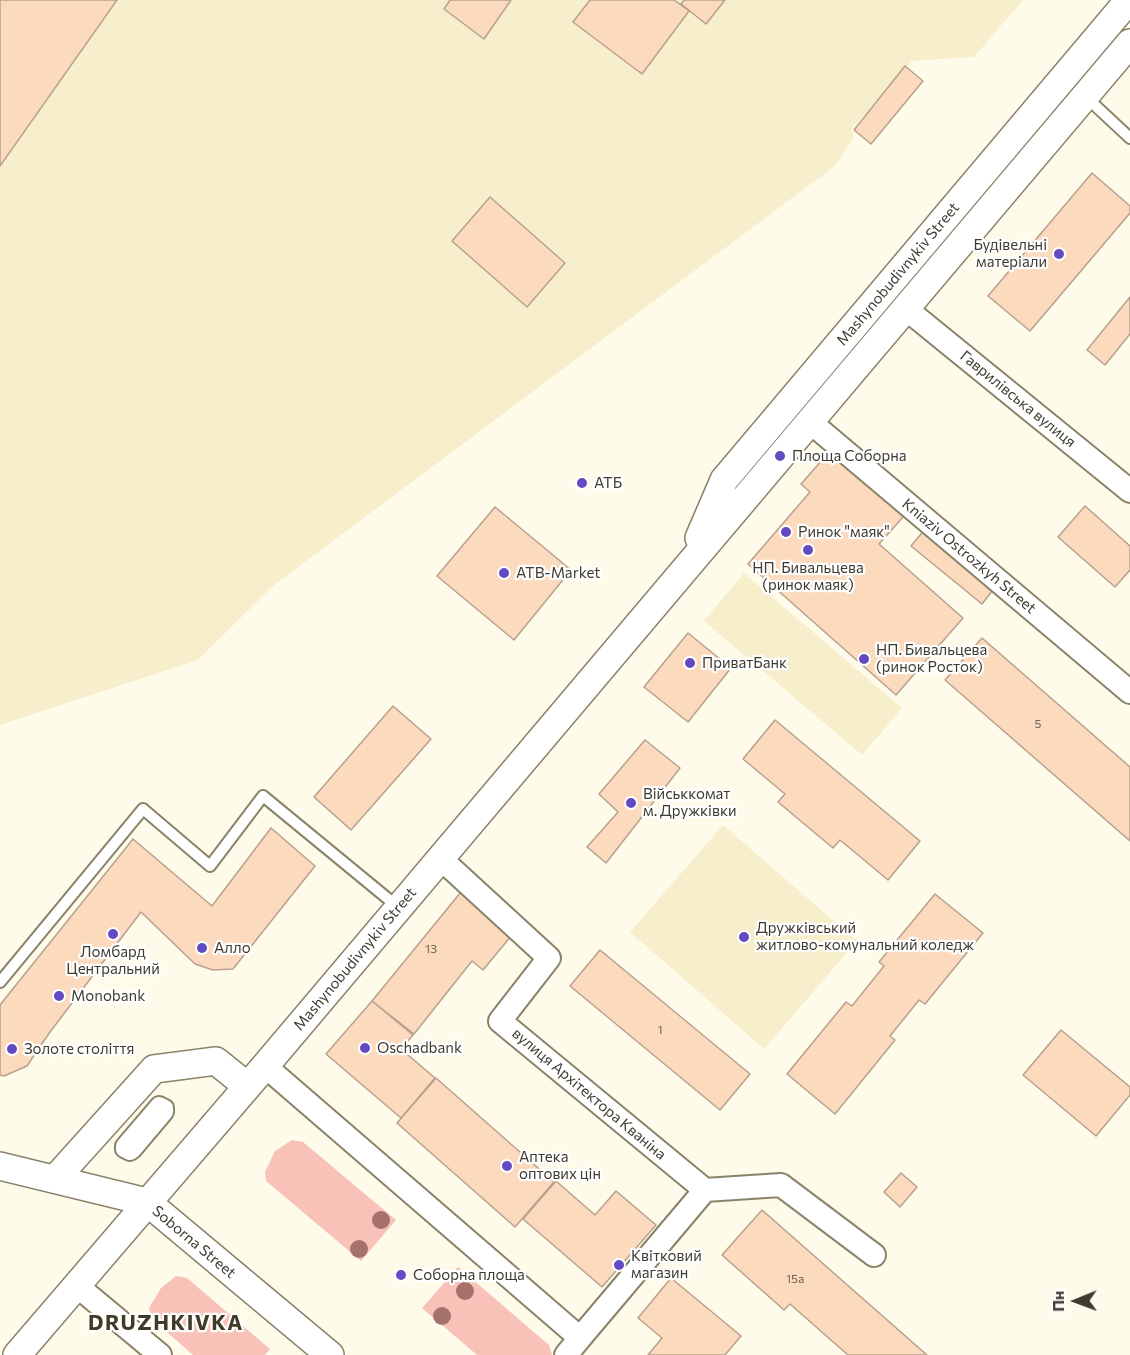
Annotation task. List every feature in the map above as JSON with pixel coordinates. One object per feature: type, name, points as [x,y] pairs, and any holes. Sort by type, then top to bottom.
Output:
[{"type":"street","name":"Mashynobudivnykiv Street","points":[[690,562],[724,480],[1129,0]]},
{"type":"street","name":"Mashynobudivnykiv Street","points":[[17,1355],[265,1066],[1130,42]]},
{"type":"street","name":"Гаврилівська вулиця","points":[[905,308],[1130,491]]},
{"type":"street","name":"Kniaziv Ostrozkyh Street","points":[[809,421],[1130,692]]},
{"type":"street","name":"вулиця Архітектора Кваніна","points":[[440,858],[549,957],[500,1021],[705,1190]]},
{"type":"street","points":[[55,1179],[154,1070],[216,1061],[247,1086]]},
{"type":"street","points":[[265,1066],[573,1346],[705,1190],[781,1185],[874,1255]]},
{"type":"street","name":"Soborna Street","points":[[0,1167],[147,1202],[330,1355]]},
{"type":"street","points":[[76,1285],[160,1355]]},
{"type":"lane","points":[[1085,96],[1130,138]]},
{"type":"lane","points":[[0,982],[142,809],[210,866],[263,796],[398,908]]},
{"type":"shaded area","points":[[0,0],[1023,0],[974,57],[912,61],[851,130],[854,137],[835,166],[274,585],[198,660],[0,725]]},
{"type":"shaded area","points":[[744,573],[902,708],[862,755],[704,621]]},
{"type":"shaded area","name":"Дружківський житлово-комунальний коледж","points":[[723,825],[857,941],[764,1049],[630,932]]},
{"type":"shaded area","points":[[292,1140],[303,1142],[396,1220],[361,1261],[266,1181],[265,1172],[275,1151]]},
{"type":"shaded area","points":[[458,1267],[549,1345],[552,1355],[477,1355],[422,1308]]},
{"type":"shaded area","points":[[176,1276],[187,1278],[270,1349],[265,1355],[193,1355],[151,1318],[149,1308],[161,1288]]},
{"type":"building","points":[[0,0],[117,0],[0,166]]},
{"type":"building","points":[[450,0],[511,0],[484,39],[444,9]]},
{"type":"building","points":[[590,0],[674,0],[689,11],[642,74],[573,22]]},
{"type":"building","points":[[684,0],[725,0],[706,24],[681,4]]},
{"type":"building","points":[[905,66],[923,81],[871,144],[854,130]]},
{"type":"building","name":"Будівельні матеріали","points":[[1092,173],[1130,206],[1130,213],[1030,331],[988,296]]},
{"type":"building","points":[[490,197],[565,263],[527,307],[452,241]]},
{"type":"building","points":[[1130,297],[1130,334],[1105,365],[1087,350]]},
{"type":"building","points":[[830,451],[904,516],[879,544],[963,618],[896,695],[748,564],[810,492],[801,484]]},
{"type":"building","points":[[1085,506],[1130,546],[1130,570],[1115,587],[1058,537]]},
{"type":"building","name":"ATB-Market","points":[[495,507],[571,570],[514,640],[437,576]]},
{"type":"building","points":[[926,528],[996,586],[982,604],[911,546]]},
{"type":"building","points":[[688,633],[731,668],[688,722],[644,687]]},
{"type":"building","points":[[982,638],[1130,767],[1130,841],[945,680]]},
{"type":"building","points":[[393,706],[431,739],[351,830],[314,797]]},
{"type":"building","points":[[775,720],[920,841],[888,880],[840,840],[833,848],[778,802],[785,794],[743,759]]},
{"type":"building","name":"Військкомат м. Дружківки","points":[[645,740],[680,768],[606,863],[587,847],[618,812],[599,794]]},
{"type":"building","points":[[271,828],[315,866],[233,969],[213,970],[195,964],[141,912],[27,1066],[4,1076],[0,1075],[0,1005],[133,839],[212,906]]},
{"type":"building","points":[[465,887],[517,929],[483,970],[472,961],[414,1034],[372,1001]]},
{"type":"building","points":[[935,894],[983,933],[925,1004],[919,1000],[890,1036],[895,1040],[835,1114],[787,1074],[846,1002],[852,1006],[884,966],[879,962]]},
{"type":"building","points":[[600,950],[750,1074],[720,1110],[570,986]]},
{"type":"building","points":[[372,1001],[413,1035],[401,1049],[435,1078],[401,1118],[326,1054]]},
{"type":"building","points":[[1061,1030],[1130,1087],[1130,1095],[1096,1136],[1023,1075]]},
{"type":"building","points":[[436,1078],[554,1182],[515,1227],[397,1123]]},
{"type":"building","points":[[901,1173],[917,1187],[900,1207],[884,1192]]},
{"type":"building","points":[[556,1181],[595,1215],[616,1191],[656,1225],[602,1287],[523,1219]]},
{"type":"building","points":[[762,1210],[927,1355],[848,1355],[790,1304],[784,1310],[722,1255]]},
{"type":"building","points":[[671,1278],[741,1336],[725,1355],[648,1355],[662,1338],[638,1318]]},
{"type":"place","name":"Будівельні матеріали","points":[[1059,254]]},
{"type":"place","name":"Площа Соборна","points":[[780,456]]},
{"type":"place","name":"АТБ","points":[[582,483]]},
{"type":"place","name":"Ринок \"маяк\"","points":[[786,532]]},
{"type":"place","name":"НП. Бивальцева (ринок маяк)","points":[[808,550]]},
{"type":"place","name":"ATB-Market","points":[[504,573]]},
{"type":"place","name":"НП. Бивальцева (ринок Росток)","points":[[864,659]]},
{"type":"place","name":"ПриватБанк","points":[[690,663]]},
{"type":"place","name":"Військкомат м. Дружківки","points":[[631,803]]},
{"type":"place","name":"Ломбард Центральний","points":[[113,934]]},
{"type":"place","name":"Дружківський житлово-комунальний коледж","points":[[744,937]]},
{"type":"place","name":"Алло","points":[[202,948]]},
{"type":"place","name":"Monobank","points":[[59,996]]},
{"type":"place","name":"Oschadbank","points":[[365,1048]]},
{"type":"place","name":"Золоте століття","points":[[12,1049]]},
{"type":"place","name":"Аптека оптових цін","points":[[507,1166]]},
{"type":"place","name":"Квітковий магазин","points":[[619,1265]]},
{"type":"place","name":"Соборна площа","points":[[401,1275]]},
{"type":"district","name":"DRUZHKIVKA","points":[[166,1323]]}]
